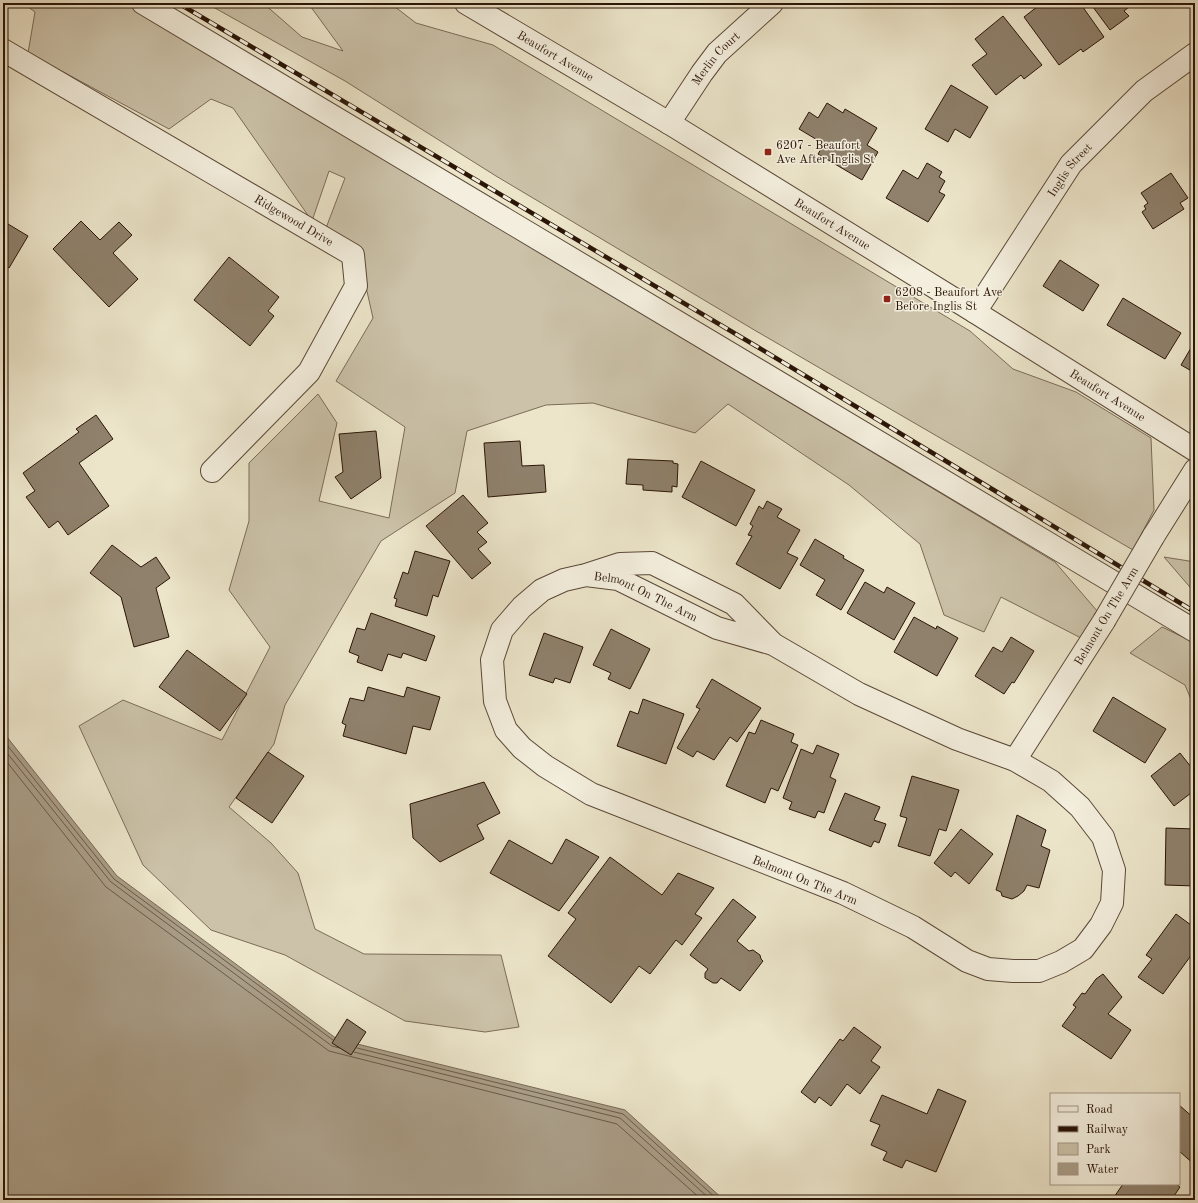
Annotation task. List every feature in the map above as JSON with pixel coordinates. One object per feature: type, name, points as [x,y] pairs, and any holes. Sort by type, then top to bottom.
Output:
[{"type":"street","points":[[143,3],[1195,631]]},
{"type":"street","name":"Beaufort Avenue","points":[[466,3],[669,123],[1195,450]]},
{"type":"street","name":"Merlin Court","points":[[669,123],[717,53],[772,3]]},
{"type":"street","name":"Ridgewood Drive","points":[[3,50],[353,255],[356,286],[309,372],[212,471]]},
{"type":"street","name":"Inglis Street","points":[[975,312],[1071,164],[1144,91],[1195,54]]},
{"type":"street","name":"Belmont On The Arm","points":[[1015,760],[1104,621],[1153,537],[1195,470]]},
{"type":"street","name":"Belmont On The Arm","points":[[586,575],[618,579],[717,628],[773,644],[860,694],[957,739],[1015,760],[1051,780],[1080,807],[1103,837],[1114,870],[1112,903],[1101,926],[1083,949],[1060,962],[1039,971],[1013,971],[988,968],[967,961],[913,927],[842,893],[591,794],[545,766],[522,748],[506,730],[495,701],[492,660],[502,630],[522,608],[542,590],[564,580],[586,575],[620,564],[652,563],[734,604],[773,644]]},
{"type":"green space","points":[[23,3],[126,3],[1055,562],[1098,612],[1081,638],[1001,597],[984,632],[944,615],[920,544],[849,485],[728,404],[695,433],[593,403],[546,405],[467,431],[455,493],[381,541],[285,705],[274,744],[229,807],[271,843],[298,873],[315,929],[364,954],[501,955],[519,1027],[485,1032],[405,1021],[285,955],[211,930],[143,865],[79,726],[123,700],[222,740],[270,647],[229,590],[249,521],[249,463],[318,394],[337,423],[319,501],[389,518],[405,427],[336,381],[373,318],[357,247],[326,228],[345,178],[329,171],[312,221],[233,108],[211,99],[169,129],[28,53],[35,12]]},
{"type":"green space","points":[[206,3],[263,3],[302,37],[343,51],[308,3],[390,3],[416,23],[493,45],[970,331],[1013,369],[1076,392],[1151,438],[1154,510],[1133,550],[756,331],[496,176],[345,81]]},
{"type":"green space","points":[[1164,557],[1195,562],[1195,593]]},
{"type":"green space","points":[[1162,627],[1195,643],[1195,709],[1185,685],[1130,653]]},
{"type":"water","points":[[3,732],[117,876],[337,1039],[625,1110],[724,1200],[3,1200]]},
{"type":"building","points":[[1042,3],[1080,3],[1104,37],[1083,52],[1081,49],[1059,65],[1024,17]]},
{"type":"building","points":[[1090,3],[1134,3],[1124,11],[1129,16],[1110,30]]},
{"type":"building","points":[[1003,16],[1042,65],[1024,79],[1021,75],[996,95],[972,65],[987,54],[975,39]]},
{"type":"building","points":[[951,85],[988,107],[970,138],[955,129],[948,142],[925,129]]},
{"type":"building","points":[[827,103],[843,113],[845,109],[877,128],[867,145],[878,152],[862,180],[818,154],[824,144],[799,129],[809,112],[818,118]]},
{"type":"building","points":[[927,163],[942,172],[939,177],[945,181],[939,192],[945,195],[928,222],[886,198],[903,170],[918,179]]},
{"type":"building","points":[[1171,173],[1188,198],[1180,203],[1184,209],[1153,229],[1142,212],[1146,209],[1144,206],[1148,203],[1141,193]]},
{"type":"building","points":[[3,221],[28,236],[9,268],[3,265]]},
{"type":"building","points":[[81,221],[100,240],[119,222],[132,235],[113,253],[138,279],[109,307],[53,249]]},
{"type":"building","points":[[229,257],[279,297],[268,311],[274,316],[250,346],[194,300]]},
{"type":"building","points":[[1060,260],[1099,285],[1083,311],[1043,286]]},
{"type":"building","points":[[1123,298],[1181,333],[1165,359],[1107,325]]},
{"type":"building","points":[[1195,341],[1195,373],[1181,365]]},
{"type":"building","points":[[96,415],[113,439],[79,463],[109,506],[68,535],[58,521],[49,528],[26,497],[35,491],[23,473],[79,432],[76,429]]},
{"type":"building","points":[[376,431],[381,478],[351,499],[335,477],[343,472],[339,434]]},
{"type":"building","points":[[520,441],[522,466],[544,465],[546,492],[488,497],[484,443]]},
{"type":"building","points":[[628,459],[673,461],[673,463],[678,464],[677,487],[672,486],[672,492],[643,490],[643,485],[626,484]]},
{"type":"building","points":[[701,461],[755,490],[736,526],[682,497]]},
{"type":"building","points":[[463,495],[488,523],[477,532],[487,542],[478,549],[491,563],[472,579],[426,526]]},
{"type":"building","points":[[767,501],[782,509],[777,517],[800,530],[787,553],[798,558],[780,589],[736,564],[752,536],[748,535],[753,526],[750,524],[759,506],[763,509]]},
{"type":"building","points":[[815,539],[864,570],[841,610],[816,595],[825,580],[800,565]]},
{"type":"building","points":[[112,545],[141,567],[156,557],[170,578],[156,588],[169,637],[134,647],[121,597],[90,573]]},
{"type":"building","points":[[415,551],[450,561],[438,597],[433,595],[427,616],[395,606],[397,599],[394,598],[403,572],[408,574]]},
{"type":"building","points":[[865,582],[884,593],[887,587],[915,603],[894,640],[847,613]]},
{"type":"building","points":[[371,613],[435,636],[426,661],[403,653],[401,658],[388,654],[382,671],[357,662],[359,656],[349,652],[357,628],[365,630]]},
{"type":"building","points":[[914,617],[936,629],[937,626],[958,638],[937,676],[894,652]]},
{"type":"building","points":[[611,629],[650,649],[630,689],[608,679],[611,673],[593,665]]},
{"type":"building","points":[[544,633],[583,647],[570,683],[555,678],[553,683],[529,675]]},
{"type":"building","points":[[1011,637],[1034,651],[1014,683],[1012,682],[1004,694],[975,676],[993,647],[1002,652]]},
{"type":"building","points":[[187,650],[247,694],[220,731],[159,687]]},
{"type":"building","points":[[712,679],[761,708],[737,742],[730,737],[714,760],[697,751],[693,757],[677,748],[700,709],[696,707]]},
{"type":"building","points":[[368,687],[404,697],[407,687],[440,697],[430,730],[413,726],[406,754],[343,736],[346,725],[342,723],[350,698],[364,701]]},
{"type":"building","points":[[1113,697],[1166,729],[1145,763],[1093,731]]},
{"type":"building","points":[[643,699],[684,714],[666,764],[617,746],[630,711],[638,714]]},
{"type":"building","points":[[761,720],[794,734],[791,742],[798,745],[778,791],[771,788],[765,803],[726,786],[749,732],[755,734]]},
{"type":"building","points":[[817,745],[839,754],[830,777],[836,780],[824,813],[818,811],[815,818],[789,809],[792,802],[783,798],[801,749],[813,754]]},
{"type":"building","points":[[268,752],[304,776],[272,823],[236,798]]},
{"type":"building","points":[[1180,753],[1195,772],[1195,790],[1174,806],[1151,776]]},
{"type":"building","points":[[912,776],[959,790],[946,831],[939,829],[930,856],[898,846],[907,818],[900,816]]},
{"type":"building","points":[[484,782],[500,813],[477,825],[484,839],[440,862],[413,838],[410,804]]},
{"type":"building","points":[[845,793],[880,807],[874,820],[886,824],[879,843],[874,841],[871,847],[829,830]]},
{"type":"building","points":[[1017,815],[1046,830],[1041,846],[1050,850],[1039,888],[1027,885],[1024,891],[1012,899],[1002,896],[1001,892],[996,890]]},
{"type":"building","points":[[1166,828],[1195,829],[1195,886],[1165,885]]},
{"type":"building","points":[[961,829],[993,854],[969,884],[955,872],[951,877],[934,863]]},
{"type":"building","points":[[566,839],[599,857],[559,911],[490,873],[509,840],[552,864]]},
{"type":"building","points":[[610,857],[662,895],[678,873],[714,888],[695,914],[702,918],[682,945],[676,940],[650,974],[639,966],[611,1003],[548,956],[576,919],[568,913]]},
{"type":"building","points":[[733,899],[756,917],[737,941],[749,951],[753,950],[760,955],[763,961],[740,991],[721,978],[717,983],[713,983],[705,978],[705,973],[708,969],[690,955]]},
{"type":"building","points":[[1176,914],[1195,928],[1195,950],[1163,994],[1138,977],[1152,959],[1146,955]]},
{"type":"building","points":[[1103,974],[1122,997],[1108,1014],[1131,1030],[1111,1059],[1062,1026],[1076,1007],[1073,1005],[1082,993],[1085,994],[1096,979]]},
{"type":"building","points":[[347,1019],[366,1032],[351,1055],[332,1043]]},
{"type":"building","points":[[854,1027],[881,1047],[871,1061],[880,1067],[860,1094],[847,1084],[831,1106],[819,1097],[815,1103],[801,1092],[840,1039],[843,1041]]},
{"type":"building","points":[[938,1089],[966,1101],[936,1172],[906,1160],[902,1168],[883,1160],[887,1152],[871,1145],[880,1125],[870,1121],[882,1095],[927,1114]]},
{"type":"building","points":[[1180,1106],[1195,1119],[1195,1165],[1180,1152]]},
{"type":"building","points":[[1122,1185],[1177,1185],[1180,1187],[1172,1199],[1173,1200],[1112,1200]]},
{"type":"railway","points":[[178,3],[756,346],[1195,612]]},
{"type":"place","name":"6207 - Beaufort Ave After Inglis St","points":[[768,152]]},
{"type":"place","name":"6208 - Beaufort Ave Before Inglis St","points":[[887,299]]}]
